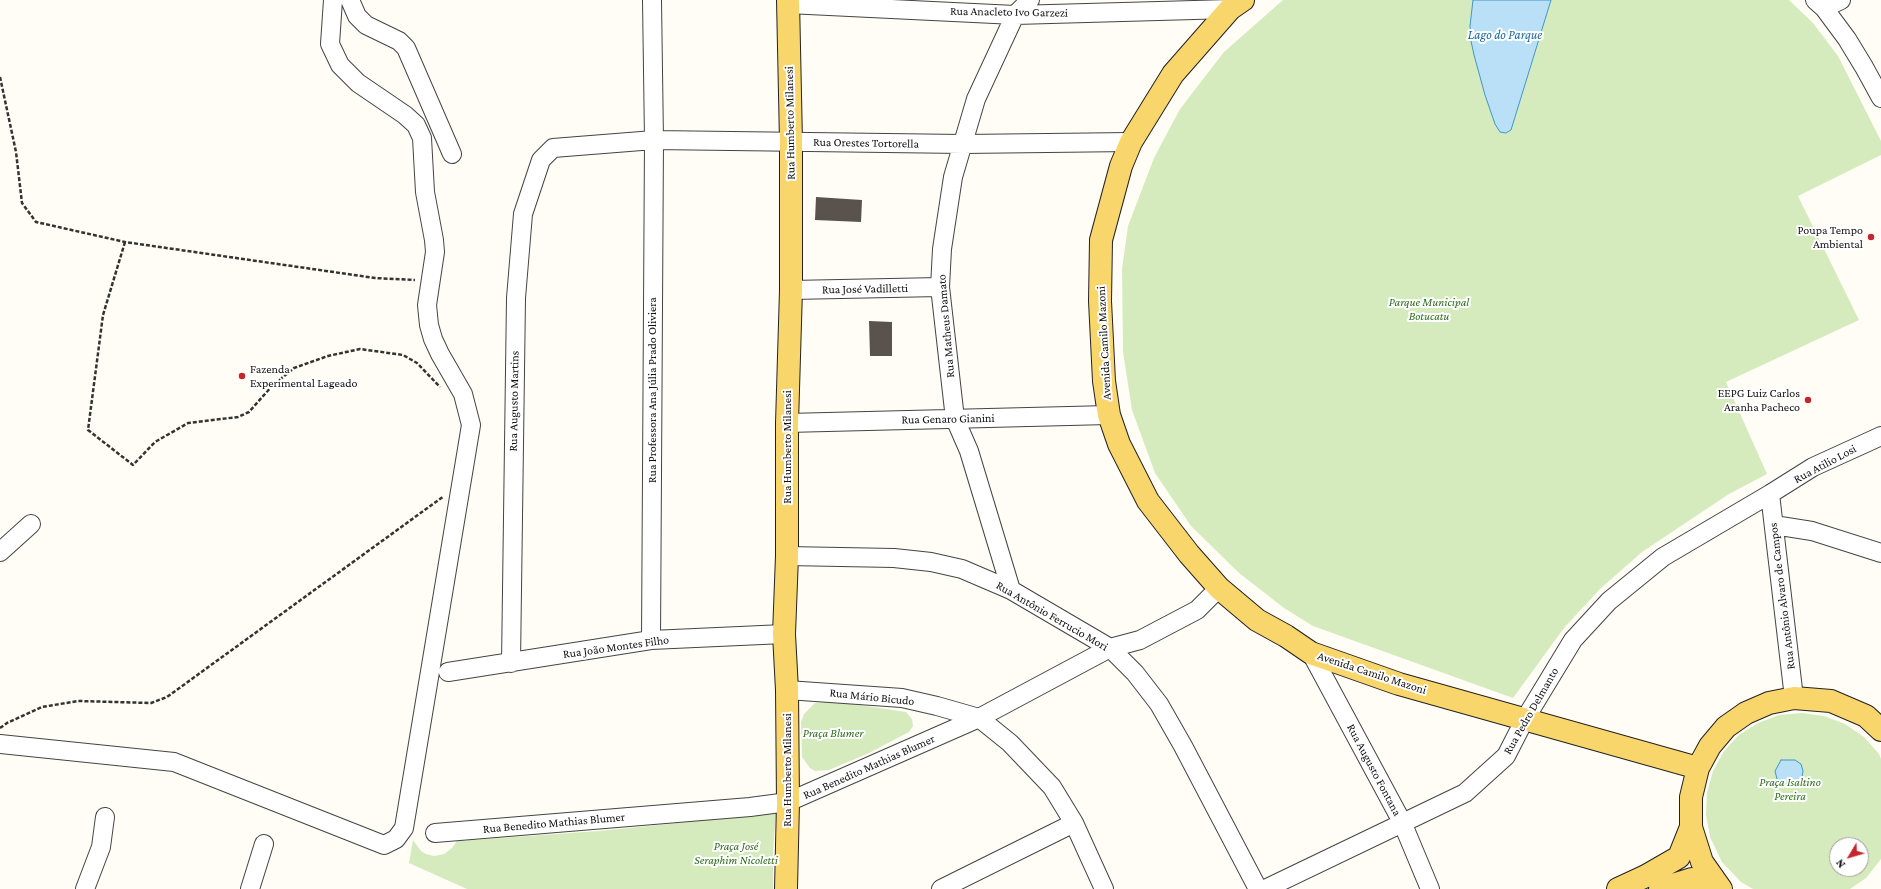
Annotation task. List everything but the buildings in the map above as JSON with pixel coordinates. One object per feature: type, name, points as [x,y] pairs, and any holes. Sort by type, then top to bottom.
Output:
[{"type":"main road","name":"Rua Humberto Milanesi","points":[[786,889],[788,802],[787,690],[784,634],[787,556],[787,423],[791,290],[791,142],[788,2]]},
{"type":"main road","name":"Avenida Camilo Mazoni","points":[[1237,4],[1173,74],[1131,142],[1120,166],[1101,240],[1100,309],[1104,382],[1109,415],[1119,444],[1148,500],[1189,554],[1219,588],[1257,620],[1286,636],[1311,653],[1399,684],[1698,768]]},
{"type":"main road","points":[[1721,889],[1702,862],[1691,827],[1691,797],[1698,768],[1710,746],[1732,724],[1746,713],[1769,703],[1794,698],[1831,701],[1866,716],[1881,730]]},
{"type":"main road","points":[[1618,889],[1646,876],[1679,857],[1691,827]]},
{"type":"main road","points":[[1660,889],[1692,880],[1716,889]]},
{"type":"street","points":[[0,744],[174,762],[384,845],[396,839],[404,828],[471,425],[463,394],[433,340],[429,325],[427,305],[435,252],[426,198],[422,138],[416,125],[405,115],[358,83],[340,65],[330,44],[333,0]]},
{"type":"street","points":[[350,0],[357,16],[366,25],[399,41],[406,48],[452,154]]},
{"type":"street","name":"Rua Professora Ana Júlia Prado Oliviera","points":[[651,640],[654,140],[652,0]]},
{"type":"street","name":"Rua Matheus Damato","points":[[1011,590],[968,451],[955,419],[940,287],[942,249],[953,177],[976,99],[1016,15],[1030,0]]},
{"type":"street","points":[[1841,0],[1820,4],[1864,66],[1881,98]]},
{"type":"street","name":"Rua Anacleto Ivo Garzezi","points":[[788,2],[1016,15],[1237,4]]},
{"type":"street","name":"Rua Orestes Tortorella","points":[[553,148],[654,140],[962,144],[1131,142]]},
{"type":"street","name":"Rua Augusto Martins","points":[[511,663],[516,290],[523,214],[541,160],[553,148]]},
{"type":"street","name":"Rua José Vadilletti","points":[[791,290],[940,287]]},
{"type":"street","name":"Rua Genaro Gianini","points":[[787,423],[1109,415]]},
{"type":"street","name":"Rua Atilio Losi","points":[[1770,494],[1813,467],[1881,436]]},
{"type":"street","name":"Rua Antônio Alvaro de Campos","points":[[1770,494],[1794,698]]},
{"type":"street","name":"Rua Pedro Delmanto","points":[[1265,889],[1402,822],[1466,793],[1506,756],[1525,719],[1573,640],[1608,601],[1663,557],[1770,494]]},
{"type":"street","points":[[0,552],[31,524]]},
{"type":"street","points":[[1774,525],[1812,531],[1881,553]]},
{"type":"street","name":"Rua Antônio Ferrucio Mori","points":[[787,556],[894,558],[931,562],[962,569],[1011,590],[1110,648],[1134,673],[1159,704],[1183,746],[1258,889]]},
{"type":"street","name":"Rua Benedito Mathias Blumer","points":[[435,833],[750,807],[788,802],[979,718],[1110,648],[1140,640],[1197,610],[1219,588]]},
{"type":"street","name":"Rua João Montes Filho","points":[[448,672],[651,640],[784,634]]},
{"type":"street","name":"Rua Augusto Fontana","points":[[1311,653],[1402,822],[1430,889]]},
{"type":"street","name":"Rua Mário Bicudo","points":[[787,690],[902,698],[979,718],[1010,743],[1047,782],[1074,823],[1104,889]]},
{"type":"street","points":[[86,889],[101,847],[105,817]]},
{"type":"street","points":[[941,889],[1074,823]]},
{"type":"street","points":[[250,889],[264,844]]},
{"type":"path","points":[[0,77],[16,152],[22,203],[36,222],[125,242],[375,278],[430,281]]},
{"type":"path","points":[[125,242],[103,315],[88,430],[133,465],[155,442],[188,423],[238,416],[249,412],[272,386],[294,368],[328,356],[360,350],[403,355],[417,362],[443,392]]},
{"type":"path","points":[[0,729],[7,723],[42,707],[78,701],[151,702],[167,697],[432,506],[462,481]]},
{"type":"green space","name":"Parque Municipal Botucatu","points":[[1283,0],[1789,0],[1813,23],[1838,56],[1881,141],[1881,155],[1798,196],[1859,320],[1726,382],[1767,474],[1729,494],[1642,552],[1600,589],[1564,628],[1513,698],[1313,626],[1284,608],[1239,573],[1191,526],[1155,473],[1132,410],[1123,352],[1122,269],[1128,226],[1154,158],[1180,109],[1224,52]]},
{"type":"green space","name":"Praça Blumer","points":[[833,701],[906,712],[912,719],[913,726],[909,732],[869,753],[829,770],[815,771],[810,768],[802,757],[801,722],[804,714],[815,703]]},
{"type":"green space","name":"Praça Isaltino Pereira","points":[[1802,713],[1824,716],[1845,724],[1864,737],[1879,754],[1881,759],[1881,859],[1869,874],[1869,837],[1829,837],[1829,877],[1867,877],[1850,889],[1753,889],[1741,882],[1722,862],[1710,837],[1706,815],[1707,793],[1713,771],[1724,751],[1739,735],[1758,723],[1779,715]]},
{"type":"green space","name":"Praça José Seraphim Nicoletti","points":[[776,813],[773,851],[773,889],[467,889],[409,863],[413,840],[421,851],[434,856],[444,854],[452,848],[457,841],[599,831]]},
{"type":"water","name":"Lago do Parque","points":[[1473,0],[1551,0],[1511,130],[1506,133],[1500,132],[1495,124],[1474,55],[1470,26]]},
{"type":"water","points":[[1781,760],[1795,760],[1801,764],[1803,771],[1802,777],[1796,782],[1787,784],[1777,779],[1775,771]]},
{"type":"place","name":"Poupa Tempo Ambiental","points":[[1871,237]]},
{"type":"place","name":"Fazenda Experimental Lageado","points":[[242,376]]},
{"type":"place","name":"EEPG Luiz Carlos Aranha Pacheco","points":[[1808,400]]}]
